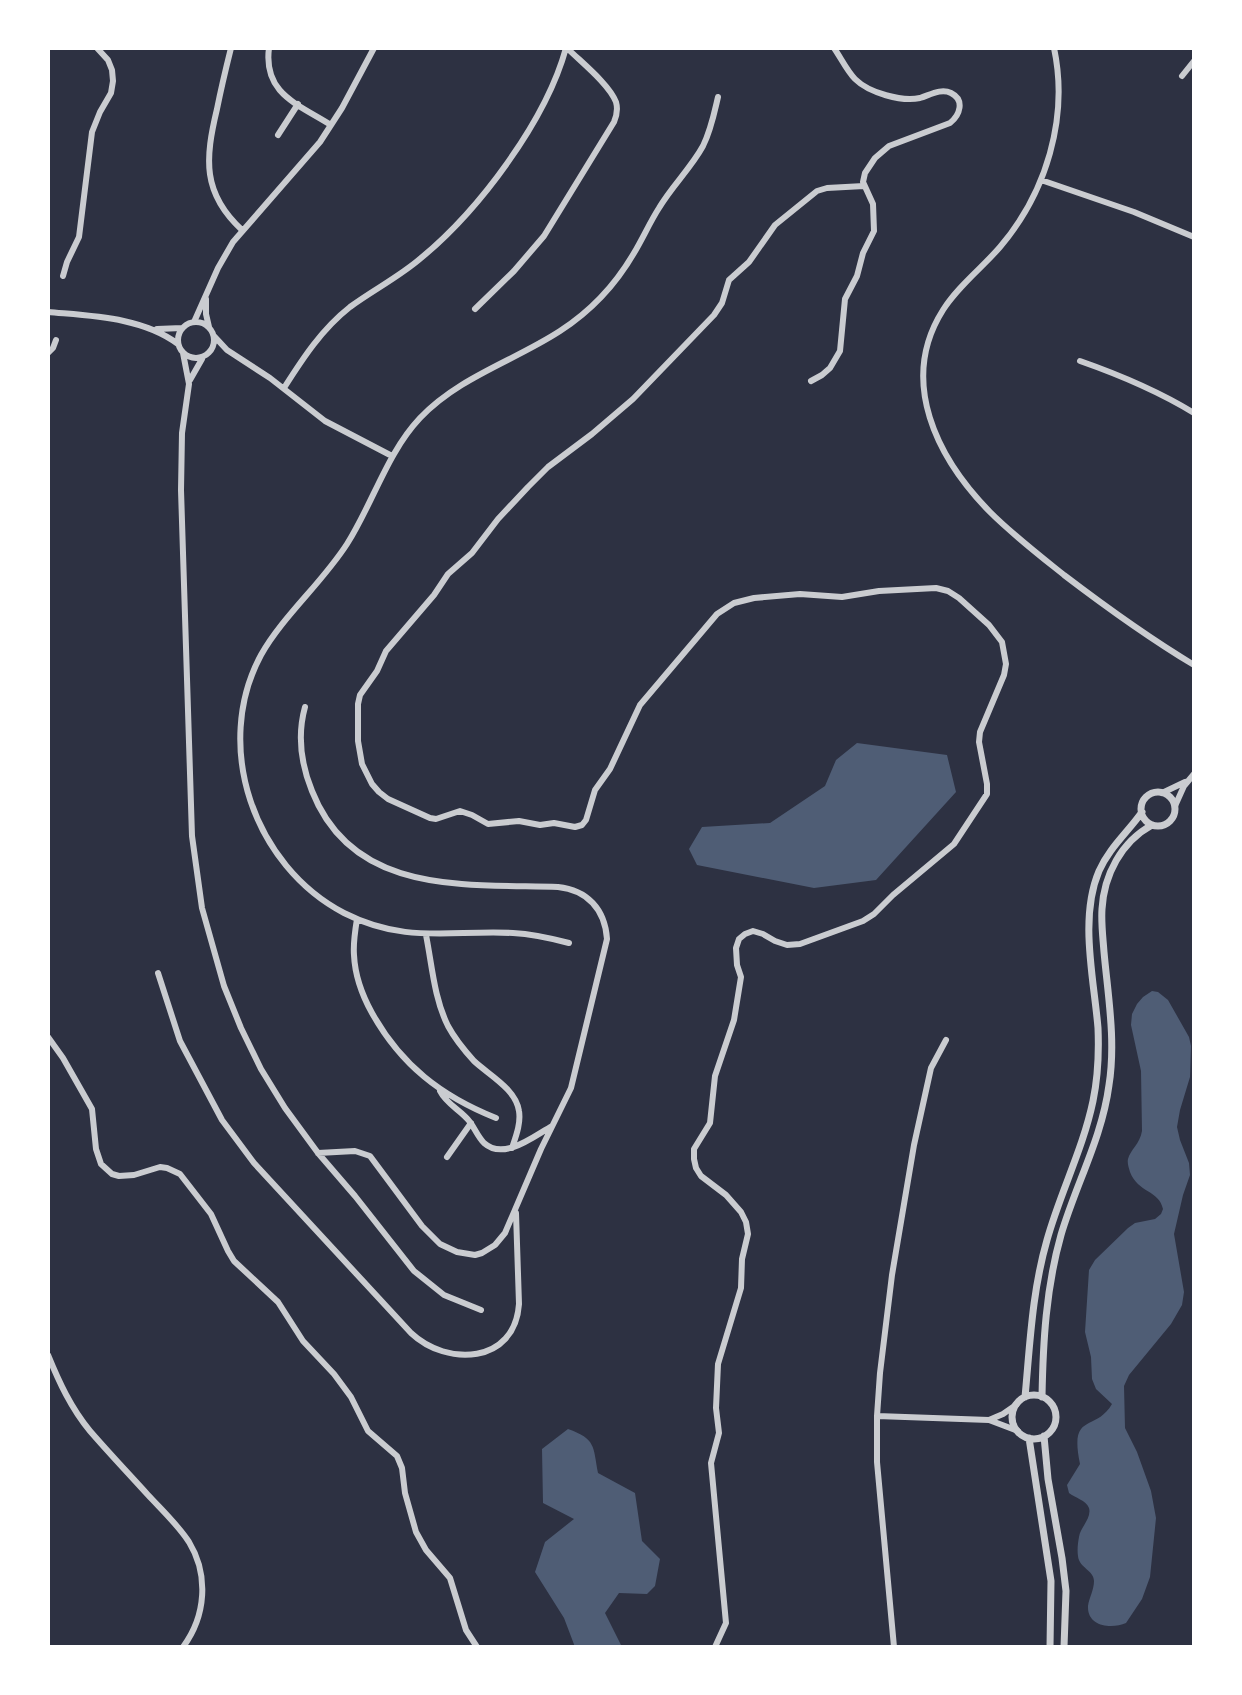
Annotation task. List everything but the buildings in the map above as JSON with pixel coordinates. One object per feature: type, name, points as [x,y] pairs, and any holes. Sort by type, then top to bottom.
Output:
[{"type":"street","points":[[63,276],[79,237],[92,132],[111,93],[113,81],[108,60],[97,48]]},
{"type":"street","points":[[231,48],[210,138],[208,160],[211,181],[219,201],[242,230]]},
{"type":"street","points":[[269,48],[268,68],[272,81],[281,92],[331,125]]},
{"type":"street","points":[[194,322],[218,268],[242,230],[293,175],[331,125],[374,48]]},
{"type":"street","points":[[284,388],[308,352],[339,317],[421,258],[449,233],[483,194],[534,120],[555,80],[567,48],[605,87],[617,104],[618,113],[544,236],[475,309]]},
{"type":"street","points":[[811,381],[830,368],[840,351],[845,299],[874,231],[873,204],[864,186],[865,173],[881,151],[895,142],[938,129],[954,120],[959,111],[959,101],[947,91],[903,99],[868,88],[854,78],[834,48]]},
{"type":"street","points":[[1054,48],[1058,72],[1058,109],[1052,145],[1041,180],[1028,208],[1011,233],[951,299],[935,325],[924,366],[923,387],[928,416],[953,466],[997,519],[1076,584],[1194,665]]},
{"type":"street","points":[[1182,76],[1194,61]]},
{"type":"street","points":[[569,943],[515,933],[426,935],[384,929],[329,904],[304,885],[265,836],[247,792],[241,729],[250,682],[263,653],[342,550],[373,499],[392,456],[417,421],[462,384],[555,335],[581,317],[604,293],[625,267],[659,207],[702,147],[718,97]]},
{"type":"street","points":[[278,135],[298,104]]},
{"type":"street","points":[[1041,180],[1134,212],[1194,237]]},
{"type":"street","points":[[715,1647],[726,1623],[712,1469],[712,1456],[719,1433],[716,1417],[717,1378],[722,1348],[741,1288],[742,1259],[748,1234],[741,1212],[726,1195],[701,1176],[696,1168],[694,1149],[710,1123],[715,1076],[734,1020],[741,977],[736,948],[739,939],[753,931],[787,945],[800,944],[863,921],[954,844],[987,794],[979,742],[980,732],[1004,675],[1006,664],[1002,642],[989,625],[959,598],[936,588],[879,591],[842,597],[800,594],[734,603],[717,614],[640,705],[610,769],[592,797],[586,820],[575,827],[519,821],[488,824],[460,811],[436,819],[388,799],[372,784],[362,764],[358,741],[358,704],[386,651],[448,574],[467,558],[538,477],[613,417],[717,311],[729,280],[749,262],[775,225],[817,191],[864,186]]},
{"type":"street","points":[[207,295],[209,327],[230,353],[258,369],[325,421],[392,456]]},
{"type":"street","points":[[48,312],[125,322],[153,329],[182,328],[194,322],[202,322],[209,327]]},
{"type":"street","points":[[182,328],[178,344],[183,353],[189,384]]},
{"type":"street","points":[[153,329],[178,344]]},
{"type":"street","points":[[214,336],[214,346],[194,370],[189,384],[182,433],[181,499],[192,836],[208,934],[224,986],[250,1049],[279,1099],[318,1153],[414,1271],[444,1295],[481,1310]]},
{"type":"street","points":[[48,353],[56,340]]},
{"type":"street","points":[[183,353],[193,358],[230,353]]},
{"type":"street","points":[[1080,361],[1132,381],[1194,413]]},
{"type":"street","points":[[305,707],[300,738],[308,782],[325,817],[357,852],[393,871],[431,881],[568,888],[586,896],[599,910],[606,929],[606,948],[566,1100],[505,1233],[495,1245],[482,1253],[466,1254],[448,1248],[428,1233],[370,1156],[355,1151],[318,1153]]},
{"type":"street","points":[[1025,1397],[1031,1323],[1042,1261],[1057,1207],[1085,1134],[1096,1082],[1098,1031],[1089,917],[1092,894],[1104,861],[1142,812],[1148,796],[1176,788],[1194,774]]},
{"type":"street","points":[[1142,812],[1152,825],[1161,826],[1169,822],[1188,780]]},
{"type":"street","points":[[1162,793],[1175,806]]},
{"type":"street","points":[[1042,1397],[1044,1335],[1056,1256],[1103,1117],[1110,1083],[1112,1048],[1103,899],[1111,870],[1120,854],[1137,834],[1152,825]]},
{"type":"street","points":[[357,919],[353,941],[354,965],[366,1001],[385,1035],[401,1056],[438,1088],[496,1118]]},
{"type":"street","points":[[426,935],[439,1003],[449,1028],[465,1051],[517,1102],[519,1123],[512,1148]]},
{"type":"street","points":[[158,973],[180,1041],[232,1135],[275,1186],[411,1333],[426,1345],[453,1355],[473,1354],[496,1347],[511,1332],[519,1304],[516,1209]]},
{"type":"street","points":[[48,1037],[92,1109],[96,1149],[101,1164],[119,1176],[160,1167],[180,1174],[211,1214],[234,1261],[278,1302],[303,1341],[351,1397],[368,1431],[397,1456],[418,1538],[450,1578],[466,1630],[477,1647]]},
{"type":"street","points":[[894,1647],[877,1462],[877,1416],[890,1289],[909,1176],[928,1078],[946,1040]]},
{"type":"street","points":[[438,1088],[448,1103],[471,1123],[482,1140],[491,1147],[501,1150],[512,1148],[553,1126]]},
{"type":"street","points":[[447,1157],[471,1123]]},
{"type":"street","points":[[48,1355],[67,1397],[88,1428],[179,1529],[195,1554],[202,1598],[195,1627],[183,1647]]},
{"type":"street","points":[[877,1416],[989,1420],[1029,1438],[1044,1436],[1051,1430],[1056,1416],[1053,1406],[1042,1397],[1033,1395],[989,1420]]},
{"type":"street","points":[[1016,1405],[1013,1416],[1018,1431]]},
{"type":"street","points":[[1044,1436],[1066,1591],[1064,1647]]},
{"type":"street","points":[[1029,1438],[1049,1559],[1052,1602],[1050,1647]]},
{"type":"water","points":[[857,743],[947,755],[956,792],[876,880],[814,888],[697,865],[689,849],[702,827],[770,823],[825,786],[836,760]]},
{"type":"water","points":[[1152,991],[1168,1000],[1191,1046],[1190,1077],[1177,1127],[1190,1175],[1174,1234],[1184,1292],[1182,1305],[1171,1324],[1129,1375],[1124,1386],[1125,1428],[1151,1491],[1156,1518],[1150,1577],[1142,1599],[1126,1623],[1108,1626],[1096,1622],[1089,1613],[1094,1581],[1078,1556],[1079,1537],[1089,1508],[1069,1493],[1067,1485],[1080,1464],[1078,1436],[1081,1429],[1105,1413],[1112,1404],[1096,1389],[1092,1379],[1085,1332],[1089,1270],[1095,1260],[1128,1228],[1135,1223],[1155,1219],[1163,1209],[1157,1198],[1134,1179],[1128,1162],[1142,1131],[1141,1071],[1131,1025],[1132,1014],[1143,997]]},
{"type":"water","points":[[568,1429],[584,1436],[592,1445],[598,1473],[635,1493],[642,1541],[660,1559],[655,1586],[647,1594],[619,1593],[605,1613],[622,1647],[575,1647],[564,1618],[535,1572],[545,1542],[574,1519],[543,1503],[542,1449]]}]
